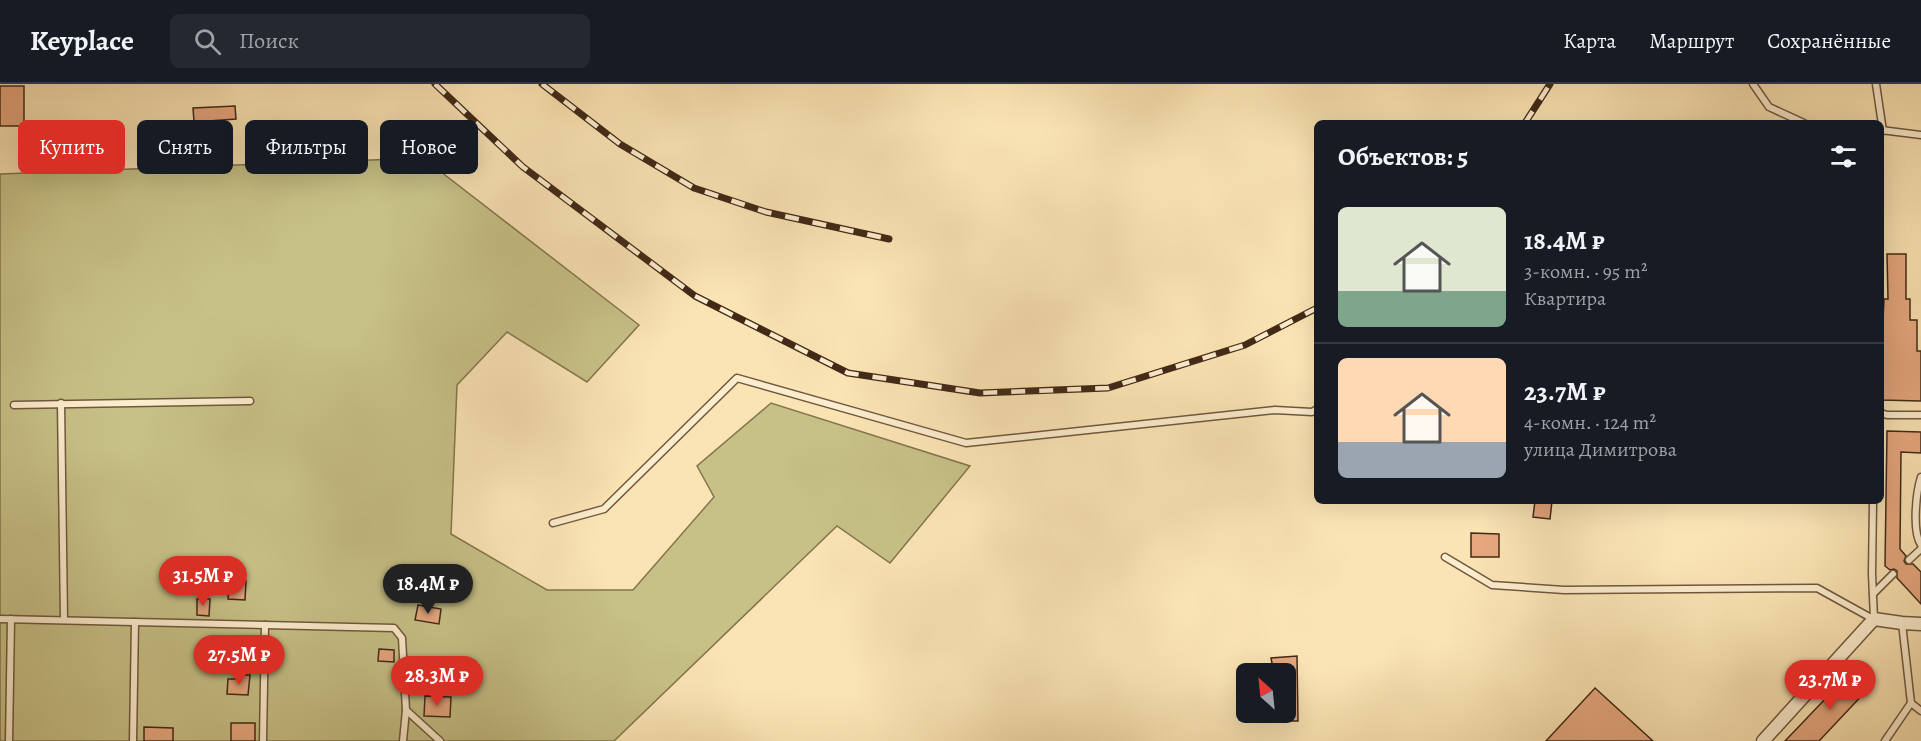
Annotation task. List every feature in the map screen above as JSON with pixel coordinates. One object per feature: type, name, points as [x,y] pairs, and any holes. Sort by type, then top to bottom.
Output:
[{"type":"street","points":[[1763,741],[1874,619],[1921,624]]},
{"type":"lane","points":[[1753,84],[1769,108],[1797,120]]},
{"type":"lane","points":[[1876,84],[1881,120]]},
{"type":"lane","points":[[1884,130],[1921,135]]},
{"type":"lane","points":[[553,523],[604,509],[737,378],[966,443],[1275,410],[1314,411]]},
{"type":"lane","points":[[14,405],[250,401]]},
{"type":"lane","points":[[62,403],[64,621]]},
{"type":"lane","points":[[1884,414],[1921,415]]},
{"type":"lane","points":[[1909,560],[1921,547],[1917,536],[1917,494],[1921,477]]},
{"type":"lane","points":[[1873,504],[1874,619]]},
{"type":"lane","points":[[1445,558],[1492,585],[1564,590],[1817,588],[1874,619]]},
{"type":"lane","points":[[1873,594],[1893,574]]},
{"type":"lane","points":[[0,619],[394,628],[402,638],[406,710],[403,741]]},
{"type":"lane","points":[[9,741],[11,619]]},
{"type":"lane","points":[[133,741],[135,622]]},
{"type":"lane","points":[[1885,741],[1911,703],[1902,623]]},
{"type":"lane","points":[[263,741],[265,625]]},
{"type":"lane","points":[[1911,703],[1921,711]]},
{"type":"lane","points":[[406,710],[440,741]]},
{"type":"shaded area","points":[[368,160],[380,160],[380,174],[444,174],[639,325],[587,382],[507,332],[457,385],[451,534],[547,590],[633,590],[714,497],[697,466],[771,403],[970,466],[890,563],[837,526],[614,741],[0,741],[0,174],[125,174],[125,169],[137,169],[137,174],[233,174],[233,165],[245,165],[245,174],[368,174]]},
{"type":"building","points":[[0,86],[24,86],[24,120],[18,120],[18,126],[0,126]]},
{"type":"building","points":[[235,106],[236,119],[194,120],[193,108]]},
{"type":"building","points":[[1887,254],[1906,254],[1906,299],[1910,299],[1910,320],[1917,320],[1917,351],[1921,351],[1921,401],[1884,400],[1884,299],[1888,299]]},
{"type":"building","points":[[1887,431],[1921,432],[1921,453],[1901,452],[1900,549],[1906,556],[1904,561],[1906,564],[1913,564],[1921,572],[1921,604],[1897,578],[1897,571],[1885,566]]},
{"type":"building","points":[[1535,504],[1552,504],[1550,519],[1533,517]]},
{"type":"building","points":[[1471,533],[1499,534],[1499,557],[1471,557]]},
{"type":"building","points":[[229,580],[246,581],[245,600],[228,599]]},
{"type":"building","points":[[197,599],[210,599],[209,616],[197,615]]},
{"type":"building","points":[[418,605],[441,609],[439,624],[415,620]]},
{"type":"building","points":[[379,649],[394,650],[394,662],[378,661]]},
{"type":"building","points":[[1297,656],[1298,721],[1296,721],[1296,663],[1272,663],[1271,658]]},
{"type":"building","points":[[1850,673],[1868,689],[1819,741],[1785,741]]},
{"type":"building","points":[[238,675],[250,675],[248,695],[227,694],[228,679],[238,679]]},
{"type":"building","points":[[1595,688],[1653,741],[1546,741]]},
{"type":"building","points":[[425,696],[451,697],[450,717],[424,716]]},
{"type":"building","points":[[231,723],[255,723],[255,741],[231,741]]},
{"type":"building","points":[[144,727],[173,728],[173,741],[144,741]]},
{"type":"railway","points":[[435,84],[523,167],[695,296],[848,373],[980,393],[1108,388],[1245,345],[1314,310]]},
{"type":"railway","points":[[542,84],[620,144],[694,188],[766,212],[889,239]]},
{"type":"railway","points":[[1527,120],[1550,84]]}]
